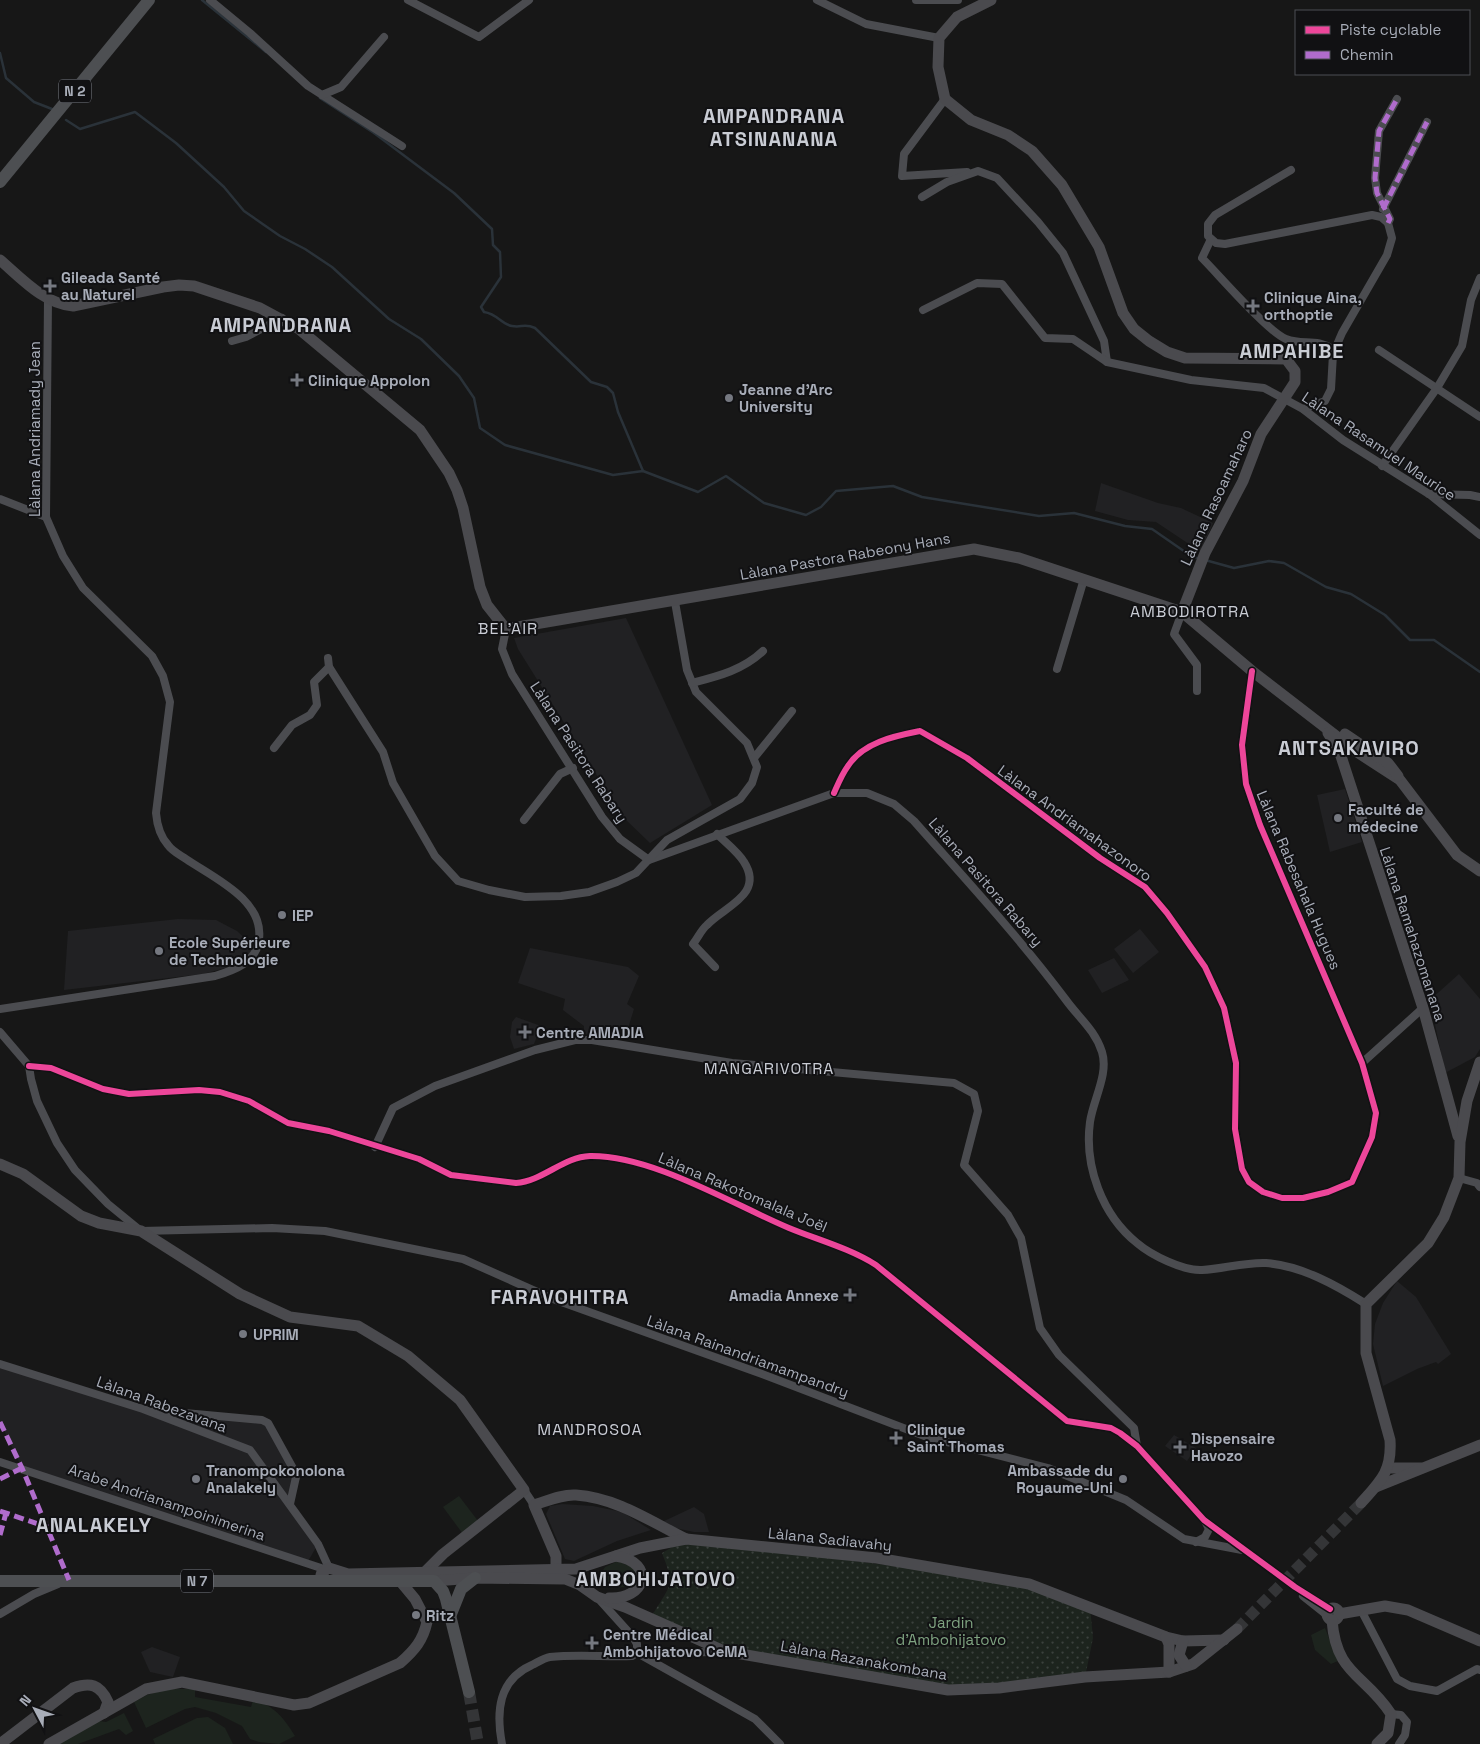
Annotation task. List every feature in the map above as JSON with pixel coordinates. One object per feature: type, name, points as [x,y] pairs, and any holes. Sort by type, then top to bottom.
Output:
[{"type":"main road","name":"N 2","points":[[0,182],[148,0]]},
{"type":"main road","points":[[945,99],[938,67],[939,38],[956,17],[991,0]]},
{"type":"main road","name":"Làlana Rasoamaharo","points":[[945,99],[971,120],[1008,134],[1032,151],[1062,185],[1098,247],[1123,313],[1134,328],[1149,342],[1167,352],[1185,358],[1286,359],[1294,371],[1295,382],[1261,434],[1243,481],[1205,553],[1182,612]]},
{"type":"main road","points":[[0,260],[48,299],[62,305],[73,306],[179,285],[215,291],[282,318],[325,349],[420,430],[449,473],[457,490],[480,587],[487,604],[506,629]]},
{"type":"main road","name":"Làlana Pastora Rabeony Hans","points":[[506,629],[675,602],[974,548],[1019,558],[1182,612]]},
{"type":"main road","points":[[1182,612],[1252,671],[1312,716],[1361,749],[1388,763],[1457,855],[1480,871]]},
{"type":"main road","name":"Làlana Ramahazomanana","points":[[1312,716],[1334,740],[1344,766],[1423,1008],[1460,1142]]},
{"type":"main road","points":[[1344,766],[1361,749]]},
{"type":"main road","points":[[1361,1503],[1376,1487],[1388,1468],[1391,1454],[1390,1440],[1366,1353],[1366,1304],[1428,1243],[1444,1217],[1459,1178],[1460,1142],[1467,1101],[1480,1062]]},
{"type":"main road","points":[[1449,1102],[1459,1105],[1467,1101]]},
{"type":"main road","points":[[0,1164],[23,1174],[81,1216],[99,1223],[141,1231],[240,1294],[290,1317],[358,1326],[408,1356],[460,1400],[524,1490],[443,1554],[430,1576]]},
{"type":"main road","points":[[1388,1468],[1425,1466],[1449,1459],[1480,1445]]},
{"type":"main road","points":[[1391,1454],[1425,1466]]},
{"type":"main road","points":[[1376,1487],[1410,1475],[1425,1466]]},
{"type":"main road","points":[[556,1570],[556,1556],[534,1505],[574,1495],[613,1502],[686,1539]]},
{"type":"main road","name":"Làlana Sadiavahy","points":[[430,1576],[576,1569],[643,1547],[686,1539],[877,1558],[1029,1584],[1166,1637],[1183,1641],[1224,1640]]},
{"type":"main road","points":[[597,1597],[623,1597],[633,1593],[643,1580],[643,1575],[634,1563],[627,1558],[616,1556]]},
{"type":"main road","points":[[326,1572],[475,1578]]},
{"type":"main road","name":"N 7","points":[[0,1581],[326,1572],[352,1581],[400,1581],[430,1576]]},
{"type":"main road","points":[[430,1576],[443,1591],[469,1692]]},
{"type":"main road","points":[[450,1617],[461,1589],[475,1578]]},
{"type":"main road","name":"Làlana Razanakombana","points":[[475,1578],[565,1579],[597,1597],[625,1607],[724,1652],[948,1690],[999,1688],[1086,1677],[1169,1672],[1193,1664],[1237,1629]]},
{"type":"main road","points":[[49,1744],[146,1689],[182,1682],[294,1705],[308,1703],[400,1662],[412,1652],[423,1637],[427,1622],[415,1599],[400,1581]]},
{"type":"main road","points":[[1377,1744],[1388,1732],[1391,1714],[1380,1697],[1348,1670],[1337,1651],[1332,1614],[1385,1606],[1408,1610],[1480,1641]]},
{"type":"main road","points":[[1166,1637],[1169,1644],[1169,1672]]},
{"type":"main road","points":[[1183,1641],[1179,1655],[1186,1666]]},
{"type":"main road","points":[[0,1744],[73,1688],[87,1684],[96,1686],[104,1692],[108,1702],[104,1713]]},
{"type":"street","points":[[210,0],[320,95],[327,97],[402,146]]},
{"type":"street","points":[[408,0],[479,36],[529,0]]},
{"type":"street","points":[[817,0],[866,24],[939,38]]},
{"type":"street","points":[[916,0],[958,0]]},
{"type":"street","points":[[320,95],[341,87],[384,37]]},
{"type":"street","points":[[945,99],[904,154],[902,176],[978,171],[996,178],[1038,222],[1063,254],[1104,342],[1107,362]]},
{"type":"street","points":[[1303,410],[1325,400],[1331,389],[1335,350],[1342,333],[1387,255],[1392,238],[1388,223],[1390,219],[1383,209],[1377,193],[1375,178],[1379,131],[1397,99]]},
{"type":"street","points":[[1383,209],[1428,122]]},
{"type":"street","points":[[1291,170],[1214,215],[1208,224],[1208,236],[1216,243],[1225,244],[1372,215],[1381,217],[1388,223]]},
{"type":"street","points":[[922,197],[947,182],[978,171]]},
{"type":"street","points":[[1211,238],[1202,258],[1277,334],[1295,341],[1320,342],[1335,350]]},
{"type":"street","points":[[1382,466],[1438,388],[1462,346],[1472,300],[1480,278]]},
{"type":"street","points":[[923,310],[978,283],[1002,284],[1045,338],[1073,339],[1107,362]]},
{"type":"street","name":"Làlana Andriamady Jean","points":[[0,1009],[215,976],[245,964],[259,945],[260,932],[259,920],[252,907],[169,847],[159,831],[156,813],[170,702],[163,676],[152,656],[83,588],[63,556],[46,517],[48,299]]},
{"type":"street","points":[[232,341],[246,337],[282,318]]},
{"type":"street","points":[[1379,350],[1480,417]]},
{"type":"street","name":"Làlana Rasamuel Maurice","points":[[1107,362],[1191,380],[1264,388],[1303,410],[1382,466],[1429,494],[1480,535]]},
{"type":"street","points":[[1429,494],[1480,497]]},
{"type":"street","points":[[0,499],[46,517]]},
{"type":"street","points":[[1057,669],[1084,579]]},
{"type":"street","points":[[328,658],[329,667],[383,752],[393,783],[435,856],[458,881],[489,890],[525,896],[561,896],[589,892],[636,873],[667,840],[740,799],[752,783],[757,767],[747,743],[696,692],[687,670],[675,602]]},
{"type":"street","points":[[1182,612],[1174,634],[1197,665],[1197,691]]},
{"type":"street","name":"Làlana Pasitora Rabary","points":[[506,629],[502,649],[512,674],[573,768],[602,817],[620,839],[649,860],[834,793],[867,793],[894,804],[914,821],[1043,968],[1067,1002],[1092,1029],[1102,1054],[1102,1070],[1089,1123],[1091,1168],[1102,1199],[1123,1231],[1137,1244],[1162,1260],[1200,1270],[1265,1263],[1299,1270],[1326,1281],[1366,1304]]},
{"type":"street","points":[[692,683],[733,672],[751,662],[763,651]]},
{"type":"street","points":[[274,748],[292,726],[310,715],[317,705],[314,682],[329,667]]},
{"type":"street","name":"Làlana Rabesahala Hugues","points":[[1252,671],[1242,751],[1246,784],[1260,825],[1362,1063]]},
{"type":"street","points":[[754,758],[792,711]]},
{"type":"street","name":"Làlana Andriamahazonoro","points":[[834,793],[849,764],[868,747],[892,737],[920,731],[967,758],[1100,858],[1144,887],[1167,913],[1205,967],[1224,1008],[1236,1063],[1235,1129],[1242,1169],[1249,1182],[1263,1192],[1282,1198],[1303,1198],[1328,1192],[1352,1182],[1372,1136],[1376,1113],[1362,1063]]},
{"type":"street","points":[[524,820],[560,774],[573,768]]},
{"type":"street","points":[[715,967],[694,944],[707,924],[735,906],[749,886],[748,870],[744,861],[717,834]]},
{"type":"street","points":[[1362,1063],[1423,1008]]},
{"type":"street","points":[[0,1032],[29,1066],[30,1079],[37,1101],[66,1157],[89,1186],[141,1231]]},
{"type":"street","points":[[375,1146],[393,1108],[435,1086],[535,1050],[575,1040],[592,1040],[732,1063],[954,1083],[974,1094],[978,1111],[964,1166],[1008,1215],[1021,1238],[1040,1328],[1059,1355],[1134,1428],[1137,1446]]},
{"type":"street","name":"Làlana Rakotomalala Joël","points":[[29,1066],[51,1068],[103,1089],[129,1094],[199,1090],[220,1092],[249,1101],[288,1123],[329,1132],[419,1159],[451,1175],[516,1183],[526,1182],[578,1157],[602,1156],[638,1162],[789,1228],[864,1257],[1067,1421],[1111,1428],[1137,1446],[1204,1520],[1332,1614]]},
{"type":"street","points":[[1459,1178],[1477,1183],[1480,1187]]},
{"type":"street","name":"Làlana Rainandriamampandry","points":[[141,1231],[272,1228],[325,1231],[463,1259],[553,1300],[779,1381],[927,1437],[1048,1468],[1126,1500],[1184,1539],[1244,1550]]},
{"type":"street","name":"Làlana Rabezavana","points":[[0,1364],[143,1409],[250,1450],[318,1544],[326,1572]]},
{"type":"street","points":[[143,1409],[262,1420],[268,1424],[295,1472],[296,1477],[290,1504]]},
{"type":"street","name":"Arabe Andrianampoinimerina","points":[[0,1462],[326,1572]]},
{"type":"street","points":[[524,1490],[534,1505]]},
{"type":"street","points":[[1196,1542],[1205,1537],[1209,1529],[1204,1520]]},
{"type":"street","points":[[0,1614],[34,1594],[69,1580]]},
{"type":"street","points":[[597,1597],[633,1637],[637,1644],[637,1653]]},
{"type":"street","points":[[1361,1610],[1397,1679],[1410,1686],[1437,1691],[1480,1670]]},
{"type":"street","points":[[502,1744],[498,1721],[501,1696],[510,1682],[526,1667],[548,1657],[724,1652]]},
{"type":"street","points":[[637,1653],[755,1719],[780,1744]]},
{"type":"street","points":[[1391,1714],[1401,1715],[1407,1722],[1405,1735],[1399,1744]]},
{"type":"shaded area","points":[[1101,483],[1158,503],[1181,508],[1213,523],[1201,552],[1156,522],[1128,520],[1095,511]]},
{"type":"shaded area","points":[[626,618],[712,805],[650,843],[623,817],[518,649],[514,638]]},
{"type":"shaded area","name":"Faculté de médecine","points":[[1345,789],[1362,842],[1330,852],[1317,795]]},
{"type":"shaded area","name":"Ecole Supérieure de Technologie","points":[[178,919],[216,920],[237,931],[254,947],[249,955],[237,965],[203,974],[64,990],[68,931]]},
{"type":"shaded area","points":[[1140,929],[1159,952],[1133,973],[1114,949]]},
{"type":"shaded area","points":[[530,948],[628,967],[639,976],[627,1004],[634,1009],[625,1038],[584,1034],[584,1026],[563,1010],[565,999],[518,983]]},
{"type":"shaded area","points":[[1114,958],[1129,980],[1102,993],[1088,970]]},
{"type":"shaded area","points":[[1459,974],[1480,999],[1480,1049],[1475,1057],[1445,1073],[1430,1000]]},
{"type":"shaded area","name":"Centre AMADIA","points":[[516,1017],[541,1026],[534,1044],[514,1049],[510,1037],[512,1022]]},
{"type":"shaded area","points":[[1397,1281],[1416,1297],[1451,1354],[1438,1364],[1436,1362],[1417,1369],[1383,1386],[1373,1344],[1375,1324],[1383,1303]]},
{"type":"shaded area","name":"ANALAKELY","points":[[0,1364],[143,1409],[262,1420],[295,1472],[290,1504],[318,1544],[307,1563],[22,1468],[0,1422]]},
{"type":"shaded area","name":"Dispensaire Havozo","points":[[1174,1435],[1196,1448],[1187,1461],[1165,1446]]},
{"type":"shaded area","points":[[562,1504],[593,1506],[622,1512],[651,1530],[617,1541],[574,1561],[565,1559],[546,1514],[550,1506]]},
{"type":"shaded area","points":[[694,1507],[704,1514],[709,1532],[694,1532],[675,1528],[662,1522]]},
{"type":"shaded area","points":[[152,1647],[180,1657],[173,1677],[150,1672],[141,1652]]},
{"type":"green space","points":[[459,1496],[478,1521],[463,1534],[443,1507]]},
{"type":"green space","name":"Jardin d'Ambohijatovo","points":[[686,1539],[1023,1583],[1090,1607],[1093,1638],[1085,1677],[948,1690],[724,1651],[653,1614],[667,1590],[670,1579],[662,1553]]},
{"type":"green space","points":[[618,1561],[636,1569],[637,1578],[627,1587],[610,1588],[601,1581],[600,1575],[605,1567]]},
{"type":"green space","points":[[1325,1628],[1338,1661],[1331,1664],[1315,1650],[1311,1635]]},
{"type":"green space","points":[[167,1689],[195,1689],[195,1697],[251,1707],[253,1700],[260,1702],[278,1713],[295,1736],[279,1744],[259,1742],[250,1739],[242,1726],[216,1713],[195,1707],[185,1709],[146,1728],[134,1702],[147,1695]]},
{"type":"green space","points":[[124,1713],[133,1731],[126,1735],[119,1729],[78,1744],[52,1744],[99,1721],[106,1722]]},
{"type":"green space","points":[[208,1717],[225,1728],[233,1744],[155,1744],[153,1739],[197,1718]]},
{"type":"waterway","points":[[202,0],[266,52]]},
{"type":"waterway","points":[[0,53],[6,78],[34,102],[52,109]]},
{"type":"waterway","points":[[320,98],[374,133],[454,193],[492,229],[493,245],[500,252],[501,277],[481,307],[484,312],[493,315],[505,324],[535,328],[591,382],[607,387],[613,393],[618,412],[643,471]]},
{"type":"waterway","points":[[66,120],[80,129],[135,112],[176,143],[224,187],[244,211],[280,236],[305,249],[332,267],[389,319],[421,339],[459,376],[474,398],[480,428],[505,445],[613,475],[643,471],[698,492],[726,476],[764,503],[806,515],[821,507],[836,491],[893,486],[922,497],[1039,516],[1074,513],[1125,526],[1152,529],[1191,556],[1200,559]]},
{"type":"waterway","points":[[1205,560],[1234,568],[1269,561],[1284,563],[1326,587],[1351,594],[1385,615],[1410,640],[1434,640],[1480,672]]},
{"type":"tunnel","points":[[1237,1629],[1361,1503]]},
{"type":"tunnel","points":[[469,1692],[478,1744]]},
{"type":"marked path","points":[[1388,223],[1390,219],[1377,193],[1375,178],[1379,131],[1397,99]]},
{"type":"marked path","points":[[1383,209],[1427,122]]},
{"type":"marked path","points":[[0,1422],[22,1468],[69,1580]]},
{"type":"marked path","points":[[0,1479],[22,1468]]},
{"type":"marked path","points":[[0,1511],[47,1527]]},
{"type":"marked path","points":[[0,1535],[6,1513]]},
{"type":"cycle path","points":[[834,793],[846,769],[862,751],[880,741],[920,731],[967,758],[1100,858],[1145,887],[1167,913],[1205,967],[1224,1008],[1236,1063],[1235,1129],[1242,1169],[1249,1182],[1263,1192],[1282,1198],[1303,1198],[1328,1192],[1352,1182],[1372,1137],[1376,1113],[1362,1063],[1260,825],[1246,784],[1242,745],[1252,671]]},
{"type":"cycle path","points":[[29,1066],[51,1068],[103,1089],[129,1094],[199,1090],[220,1092],[249,1101],[288,1123],[329,1131],[419,1159],[451,1175],[516,1183],[535,1178],[571,1160],[590,1156],[639,1163],[665,1172],[789,1228],[855,1254],[876,1265],[1067,1421],[1111,1428],[1120,1433],[1137,1446],[1204,1520],[1295,1587],[1330,1609]]},
{"type":"place","name":"Gileada Santé au Naturel","points":[[50,286]]},
{"type":"place","name":"Clinique Aina, orthoptie","points":[[1253,306]]},
{"type":"place","name":"Clinique Appolon","points":[[297,380]]},
{"type":"place","name":"Jeanne d'Arc University","points":[[729,398]]},
{"type":"place","name":"Faculté de médecine","points":[[1338,818]]},
{"type":"place","name":"IEP","points":[[282,915]]},
{"type":"place","name":"Ecole Supérieure de Technologie","points":[[159,951]]},
{"type":"place","name":"Centre AMADIA","points":[[525,1032]]},
{"type":"place","name":"Amadia Annexe","points":[[850,1295]]},
{"type":"place","name":"UPRIM","points":[[243,1334]]},
{"type":"place","name":"Clinique Saint Thomas","points":[[896,1438]]},
{"type":"place","name":"Dispensaire Havozo","points":[[1180,1447]]},
{"type":"place","name":"Tranompokonolona Analakely","points":[[196,1479]]},
{"type":"place","name":"Ambassade du Royaume-Uni","points":[[1123,1479]]},
{"type":"place","name":"Ritz","points":[[416,1615]]},
{"type":"place","name":"Centre Médical Ambohijatovo CeMA","points":[[592,1643]]},
{"type":"district","name":"AMPANDRANA ATSINANANA","points":[[774,128]]},
{"type":"district","name":"AMPANDRANA","points":[[281,325]]},
{"type":"district","name":"AMPAHIBE","points":[[1292,351]]},
{"type":"district","name":"AMBODIROTRA","points":[[1190,611]]},
{"type":"district","name":"BEL'AIR","points":[[508,628]]},
{"type":"district","name":"ANTSAKAVIRO","points":[[1349,748]]},
{"type":"district","name":"MANGARIVOTRA","points":[[769,1068]]},
{"type":"district","name":"FARAVOHITRA","points":[[560,1297]]},
{"type":"district","name":"MANDROSOA","points":[[590,1429]]},
{"type":"district","name":"ANALAKELY","points":[[94,1525]]},
{"type":"district","name":"AMBOHIJATOVO","points":[[656,1579]]}]
